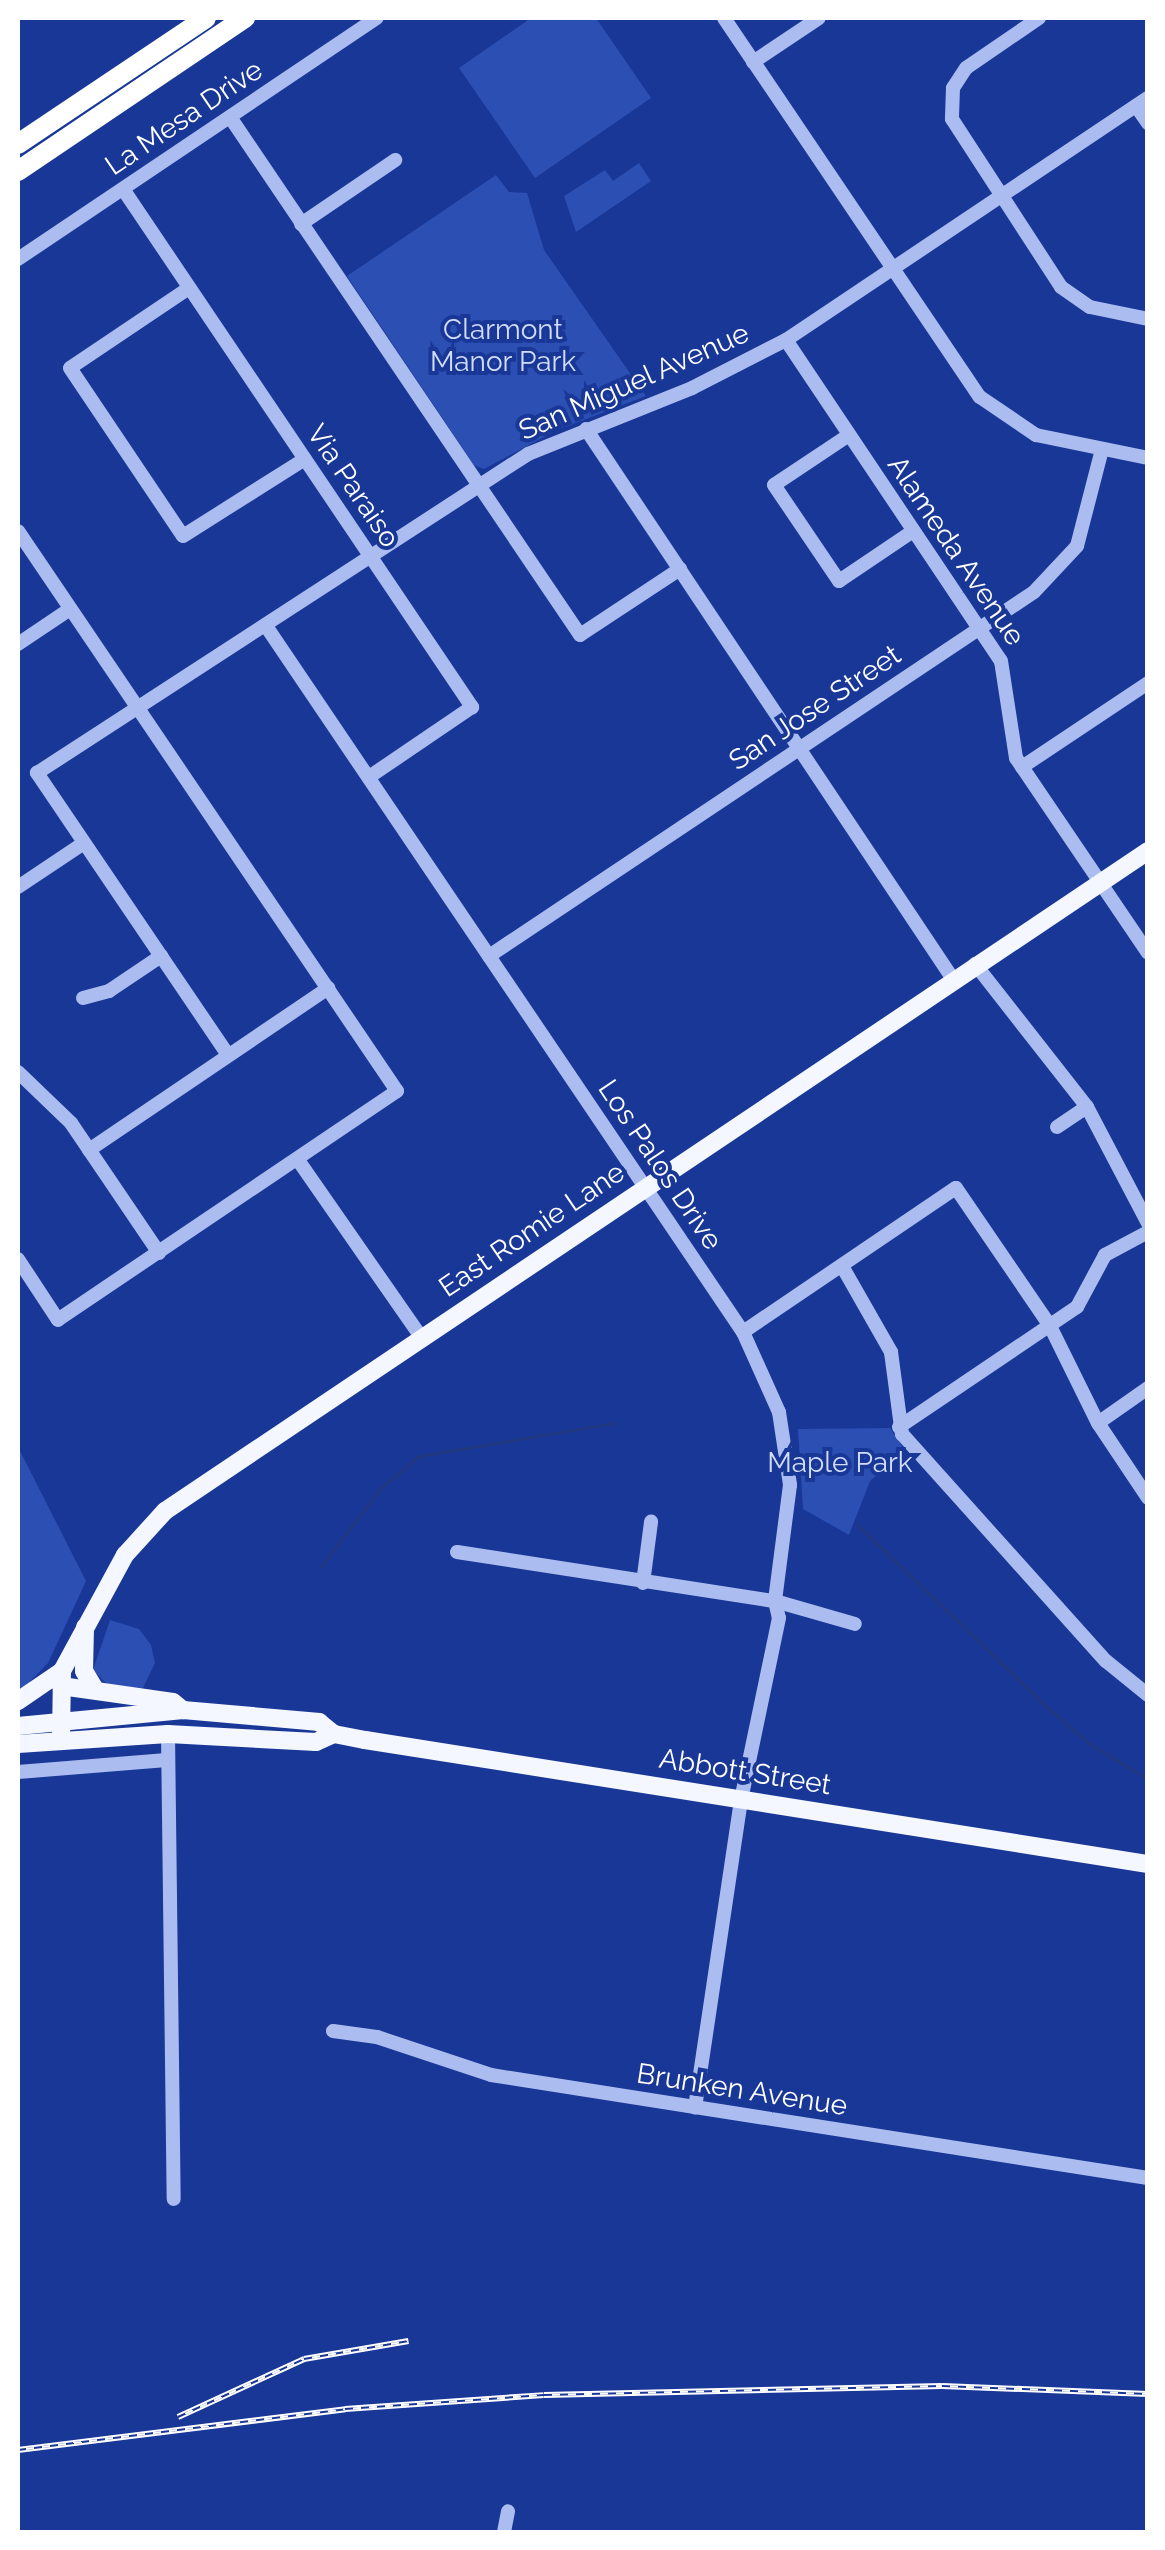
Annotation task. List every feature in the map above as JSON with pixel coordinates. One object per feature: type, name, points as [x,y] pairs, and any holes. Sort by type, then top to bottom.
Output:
[{"type":"highway","points":[[18,144],[206,18]]},
{"type":"highway","points":[[18,171],[245,18]]},
{"type":"main road","name":"East Romie Lane","points":[[61,1732],[61,1679],[85,1622],[124,1555],[165,1511],[1148,851]]},
{"type":"main road","points":[[85,1622],[84,1672],[95,1689]]},
{"type":"main road","points":[[18,1702],[61,1679],[173,1702],[182,1710]]},
{"type":"main road","name":"Abbott Street","points":[[18,1744],[61,1732],[182,1710],[319,1722],[334,1734],[1148,1864]]},
{"type":"main road","name":"Abbott Street","points":[[18,1726],[61,1732],[316,1742],[334,1734]]},
{"type":"street","name":"La Mesa Drive","points":[[18,259],[377,18]]},
{"type":"street","points":[[724,18],[993,410],[1036,435],[1148,458]]},
{"type":"street","points":[[753,62],[818,18]]},
{"type":"street","points":[[1039,18],[966,68],[951,97],[956,130],[1071,296],[1090,307],[1148,320]]},
{"type":"street","points":[[1142,102],[1148,123]]},
{"type":"street","name":"San Miguel Avenue","points":[[84,843],[38,773],[542,447],[703,383],[786,340],[1142,102]]},
{"type":"street","points":[[230,117],[580,635],[680,569]]},
{"type":"street","points":[[301,224],[394,160]]},
{"type":"street","name":"Via Paraiso","points":[[123,188],[472,707],[368,777]]},
{"type":"street","points":[[190,288],[70,368],[184,536],[305,459]]},
{"type":"street","name":"Alameda Avenue","points":[[786,340],[1006,672],[1009,735],[1022,767],[1148,953]]},
{"type":"street","points":[[586,428],[953,980]]},
{"type":"street","points":[[849,436],[774,485],[838,582],[913,531]]},
{"type":"street","name":"San Jose Street","points":[[489,956],[1034,592],[1071,555],[1091,510],[1102,450]]},
{"type":"street","points":[[18,531],[397,1091],[58,1320],[18,1259]]},
{"type":"street","points":[[18,644],[70,609]]},
{"type":"street","name":"Los Palos Drive","points":[[266,626],[743,1332],[772,1387],[788,1453],[790,1503],[775,1601],[779,1618],[742,1800],[695,2108]]},
{"type":"street","points":[[1022,767],[1148,683]]},
{"type":"street","points":[[18,888],[84,843],[228,1055]]},
{"type":"street","points":[[83,998],[110,991],[161,956]]},
{"type":"street","points":[[975,964],[1088,1107],[1148,1223]]},
{"type":"street","points":[[90,1150],[328,988]]},
{"type":"street","points":[[18,1072],[90,1150],[159,1253]]},
{"type":"street","points":[[1058,1126],[1088,1107]]},
{"type":"street","points":[[298,1160],[420,1338]]},
{"type":"street","points":[[743,1332],[956,1188],[1050,1326],[1098,1422],[1148,1498]]},
{"type":"street","points":[[899,1427],[1050,1326],[1083,1300],[1112,1248],[1148,1232]]},
{"type":"street","points":[[842,1266],[888,1342],[899,1427],[1106,1661],[1148,1695]]},
{"type":"street","points":[[1098,1422],[1148,1388]]},
{"type":"street","points":[[643,1583],[651,1522]]},
{"type":"street","points":[[457,1552],[775,1601],[855,1624]]},
{"type":"street","points":[[168,1734],[179,2174],[174,2199]]},
{"type":"street","points":[[18,1772],[168,1760]]},
{"type":"street","name":"Brunken Avenue","points":[[333,2031],[377,2037],[491,2075],[1148,2178]]},
{"type":"street","points":[[504,2532],[508,2511]]},
{"type":"green space","points":[[531,18],[596,18],[651,98],[535,178],[459,68]]},
{"type":"green space","points":[[639,163],[651,181],[576,232],[564,196],[605,170],[613,181]]},
{"type":"green space","name":"Clarmont Manor Park","points":[[496,175],[509,192],[527,193],[544,250],[646,396],[555,431],[484,469],[474,465],[347,276]]},
{"type":"green space","name":"Maple Park","points":[[890,1428],[905,1451],[870,1481],[849,1535],[803,1509],[798,1429]]},
{"type":"green space","points":[[18,1447],[86,1581],[48,1663],[18,1694]]},
{"type":"green space","points":[[110,1620],[139,1629],[151,1645],[155,1663],[142,1690],[108,1685],[93,1670]]},
{"type":"waterway","points":[[321,1567],[380,1489],[419,1456],[614,1423]]},
{"type":"waterway","points":[[858,1525],[1044,1704],[1089,1743],[1148,1779]]},
{"type":"railway","points":[[178,2417],[304,2359],[408,2341]]},
{"type":"railway","points":[[18,2450],[345,2409],[544,2395],[942,2386],[1148,2394]]}]
